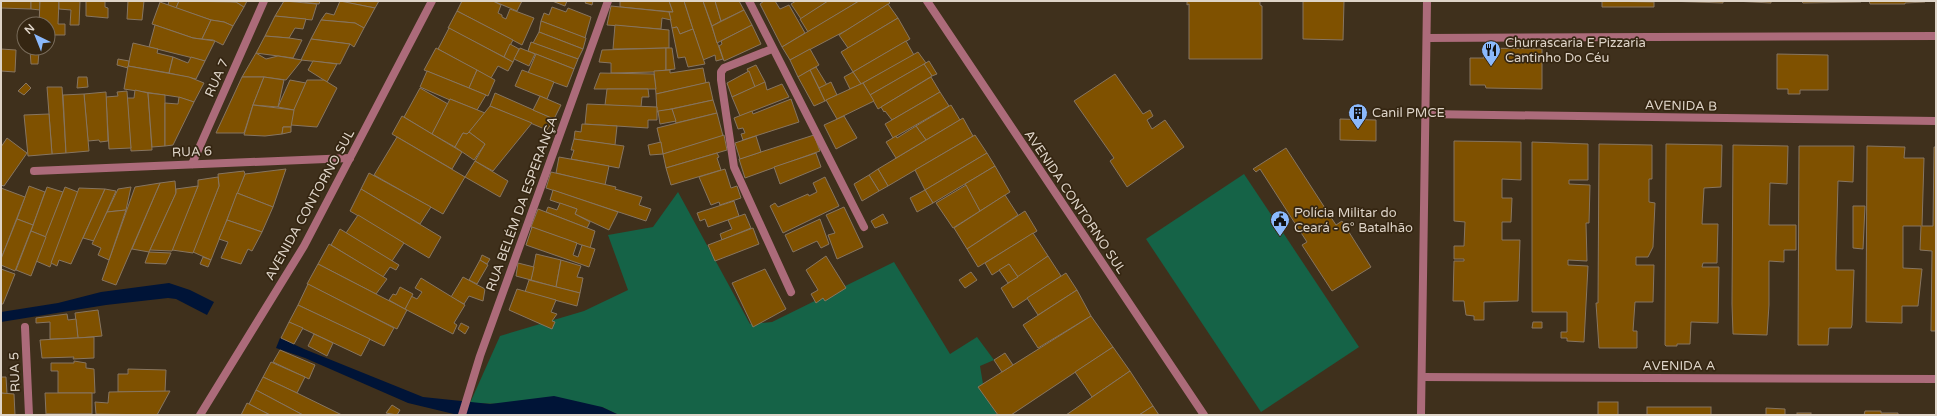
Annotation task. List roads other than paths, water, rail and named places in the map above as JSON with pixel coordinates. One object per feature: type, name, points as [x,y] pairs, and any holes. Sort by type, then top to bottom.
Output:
[{"type":"street","name":"RUA 7","points":[[192,164],[264,1]]},
{"type":"street","name":"AVENIDA CONTORNO SUL","points":[[200,415],[304,246],[432,1]]},
{"type":"street","name":"RUA BELÉM DA ESPERANÇA","points":[[462,415],[480,356],[608,1]]},
{"type":"street","points":[[749,1],[772,49],[864,227]]},
{"type":"street","name":"AVENIDA CONTORNO SUL","points":[[927,1],[1204,415]]},
{"type":"street","points":[[1421,415],[1427,1]]},
{"type":"street","points":[[1427,38],[1936,36]]},
{"type":"street","points":[[772,49],[724,68],[721,80],[734,167],[791,292]]},
{"type":"street","name":"AVENIDA B","points":[[1425,114],[1936,121]]},
{"type":"street","name":"RUA 6","points":[[34,170],[350,158]]},
{"type":"street","name":"RUA 5","points":[[25,328],[29,415]]},
{"type":"street","name":"AVENIDA A","points":[[1422,376],[1936,378]]},
{"type":"water","points":[[169,283],[190,290],[214,302],[207,315],[176,299],[168,298],[106,305],[1,322],[1,312],[58,303],[101,292]]},
{"type":"water","points":[[280,338],[423,397],[490,404],[554,396],[602,407],[619,415],[458,415],[408,403],[305,358],[276,348]]},
{"type":"place","name":"Churrascaria E Pizzaria Cantinho Do Céu","points":[[1491,67]]},
{"type":"place","name":"Canil PMCE","points":[[1358,130]]},
{"type":"place","name":"Polícia Militar do Ceará - 6° Batalhão","points":[[1280,237]]}]
